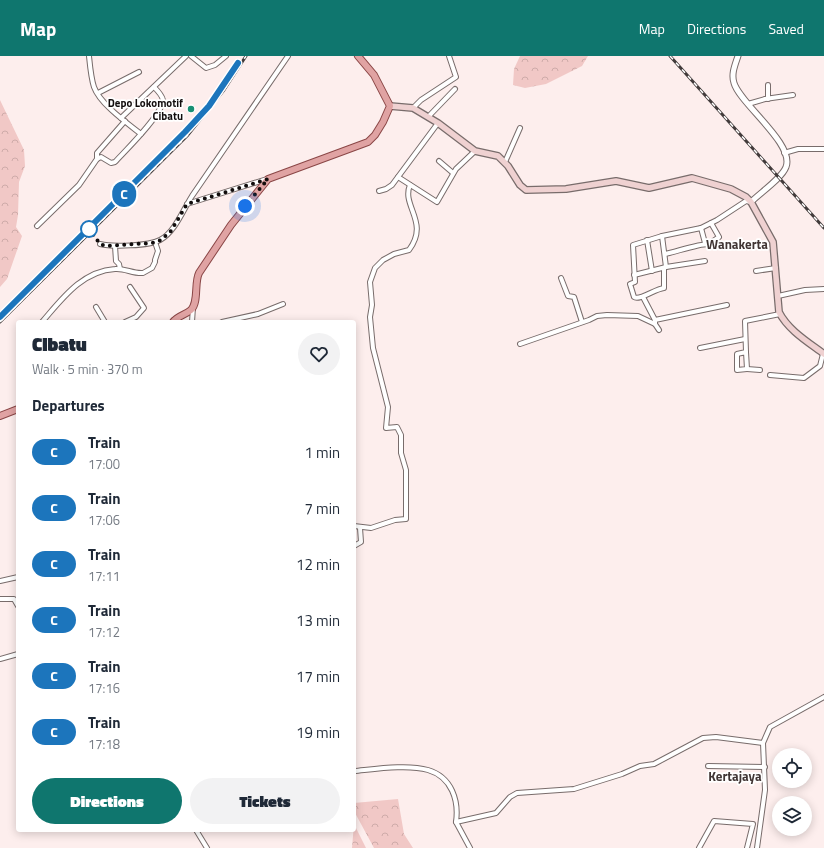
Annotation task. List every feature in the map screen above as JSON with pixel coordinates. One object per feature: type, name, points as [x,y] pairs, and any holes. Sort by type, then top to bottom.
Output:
[{"type":"main road","points":[[358,56],[374,75],[390,106]]},
{"type":"main road","points":[[390,106],[413,108],[438,123],[475,151],[495,154],[505,162],[520,185],[526,190],[572,189],[616,180],[649,188],[692,178],[731,189],[746,197],[751,202],[773,242],[780,314],[795,332],[824,354]]},
{"type":"main road","points":[[175,320],[191,310],[193,306],[196,281],[199,273],[231,225],[268,179],[368,142],[375,135],[390,106]]},
{"type":"main road","points":[[0,416],[16,410]]},
{"type":"street","points":[[89,56],[93,85],[98,93],[121,118],[141,134]]},
{"type":"street","points":[[121,118],[186,56]]},
{"type":"street","points":[[191,56],[206,68],[215,64],[226,56]]},
{"type":"street","points":[[100,244],[115,246],[155,242],[171,231],[187,204],[288,56]]},
{"type":"street","points":[[413,108],[421,100],[456,77],[450,56]]},
{"type":"street","points":[[662,236],[665,254],[664,288],[655,290],[636,299],[631,292],[630,284],[635,282],[632,245],[662,236],[701,228],[711,223],[746,201],[751,202],[786,168],[787,161],[784,153],[773,134],[748,104],[734,83],[733,74],[738,56]]},
{"type":"street","points":[[98,93],[139,72]]},
{"type":"street","points":[[768,85],[768,99]]},
{"type":"street","points":[[97,159],[101,157],[111,163],[115,162],[141,134],[160,109],[162,102],[162,97],[154,87]]},
{"type":"street","points":[[428,117],[455,89]]},
{"type":"street","points":[[748,104],[793,95]]},
{"type":"street","points":[[37,226],[79,185],[97,159],[97,153],[125,121]]},
{"type":"street","points":[[378,191],[389,187],[398,177],[438,123]]},
{"type":"street","points":[[505,162],[520,128]]},
{"type":"street","points":[[784,153],[798,149],[824,149]]},
{"type":"street","points":[[398,177],[437,202],[453,173],[475,151]]},
{"type":"street","points":[[439,161],[453,173]]},
{"type":"street","points":[[187,204],[268,179]]},
{"type":"street","points":[[356,527],[374,528],[395,520],[406,519],[406,470],[401,453],[401,438],[397,427],[386,428],[388,407],[373,348],[370,317],[372,303],[370,293],[371,277],[375,268],[391,255],[409,250],[416,238],[417,224],[408,193],[410,185]]},
{"type":"street","points":[[665,254],[705,243],[709,244],[719,237],[711,223]]},
{"type":"street","points":[[701,228],[705,243]]},
{"type":"street","points":[[647,240],[652,271]]},
{"type":"street","points":[[44,320],[74,286],[101,271],[120,269],[143,274],[152,268],[158,251],[155,242]]},
{"type":"street","points":[[115,246],[116,261],[119,264],[120,269]]},
{"type":"street","points":[[634,275],[705,261]]},
{"type":"street","points":[[756,271],[776,268]]},
{"type":"street","points":[[561,278],[568,296],[574,297],[582,322]]},
{"type":"street","points":[[129,320],[137,316],[143,307],[130,287]]},
{"type":"street","points":[[778,296],[805,290],[824,290]]},
{"type":"street","points":[[643,297],[659,330]]},
{"type":"street","points":[[231,320],[258,314],[283,304]]},
{"type":"street","points":[[520,344],[597,316],[638,316],[655,322],[727,305]]},
{"type":"street","points":[[192,320],[193,306]]},
{"type":"street","points":[[96,307],[104,320]]},
{"type":"street","points":[[747,369],[745,321],[780,314]]},
{"type":"street","points":[[137,316],[138,320]]},
{"type":"street","points":[[700,348],[745,339]]},
{"type":"street","points":[[746,352],[737,354],[737,370],[760,370]]},
{"type":"street","points":[[770,375],[804,378],[820,366],[824,354]]},
{"type":"street","points":[[356,545],[361,542],[360,528]]},
{"type":"street","points":[[0,581],[16,577]]},
{"type":"street","points":[[0,600],[14,599],[16,602]]},
{"type":"street","points":[[0,659],[16,655]]},
{"type":"street","points":[[757,848],[765,790],[763,743],[770,727],[824,697]]},
{"type":"street","points":[[456,822],[496,813],[510,798],[517,794],[574,789],[622,774],[640,766],[654,764],[703,738],[716,737],[763,743]]},
{"type":"street","points":[[708,766],[765,767]]},
{"type":"street","points":[[356,771],[414,768],[429,770],[438,775],[455,794],[457,805],[456,822],[470,848]]},
{"type":"street","points":[[699,848],[714,821],[753,824],[746,848]]},
{"type":"street","points":[[197,832],[207,848]]},
{"type":"green space","points":[[520,56],[588,56],[582,66],[546,84],[525,88],[513,85],[514,69]]},
{"type":"green space","points":[[0,100],[24,150],[25,166],[19,182],[16,227],[22,236],[7,279],[0,287]]},
{"type":"green space","points":[[398,799],[404,834],[413,848],[374,848],[356,815],[356,803]]},
{"type":"green space","points":[[356,828],[366,848],[352,848],[353,832],[356,832]]},
{"type":"railway","points":[[0,322],[187,136],[224,90],[246,56]]},
{"type":"railway","points":[[670,56],[824,228]]},
{"type":"train","name":"C","points":[[0,317],[198,119],[222,89],[238,63]]},
{"type":"place","name":"Depo Lokomotif Cibatu","points":[[191,109]]},
{"type":"district","name":"Wanakerta","points":[[737,244]]},
{"type":"district","name":"Kertajaya","points":[[735,776]]},
{"type":"route","points":[[89,229],[100,244],[106,246],[152,243],[161,240],[171,231],[187,204],[218,196],[268,179],[245,206]]}]
